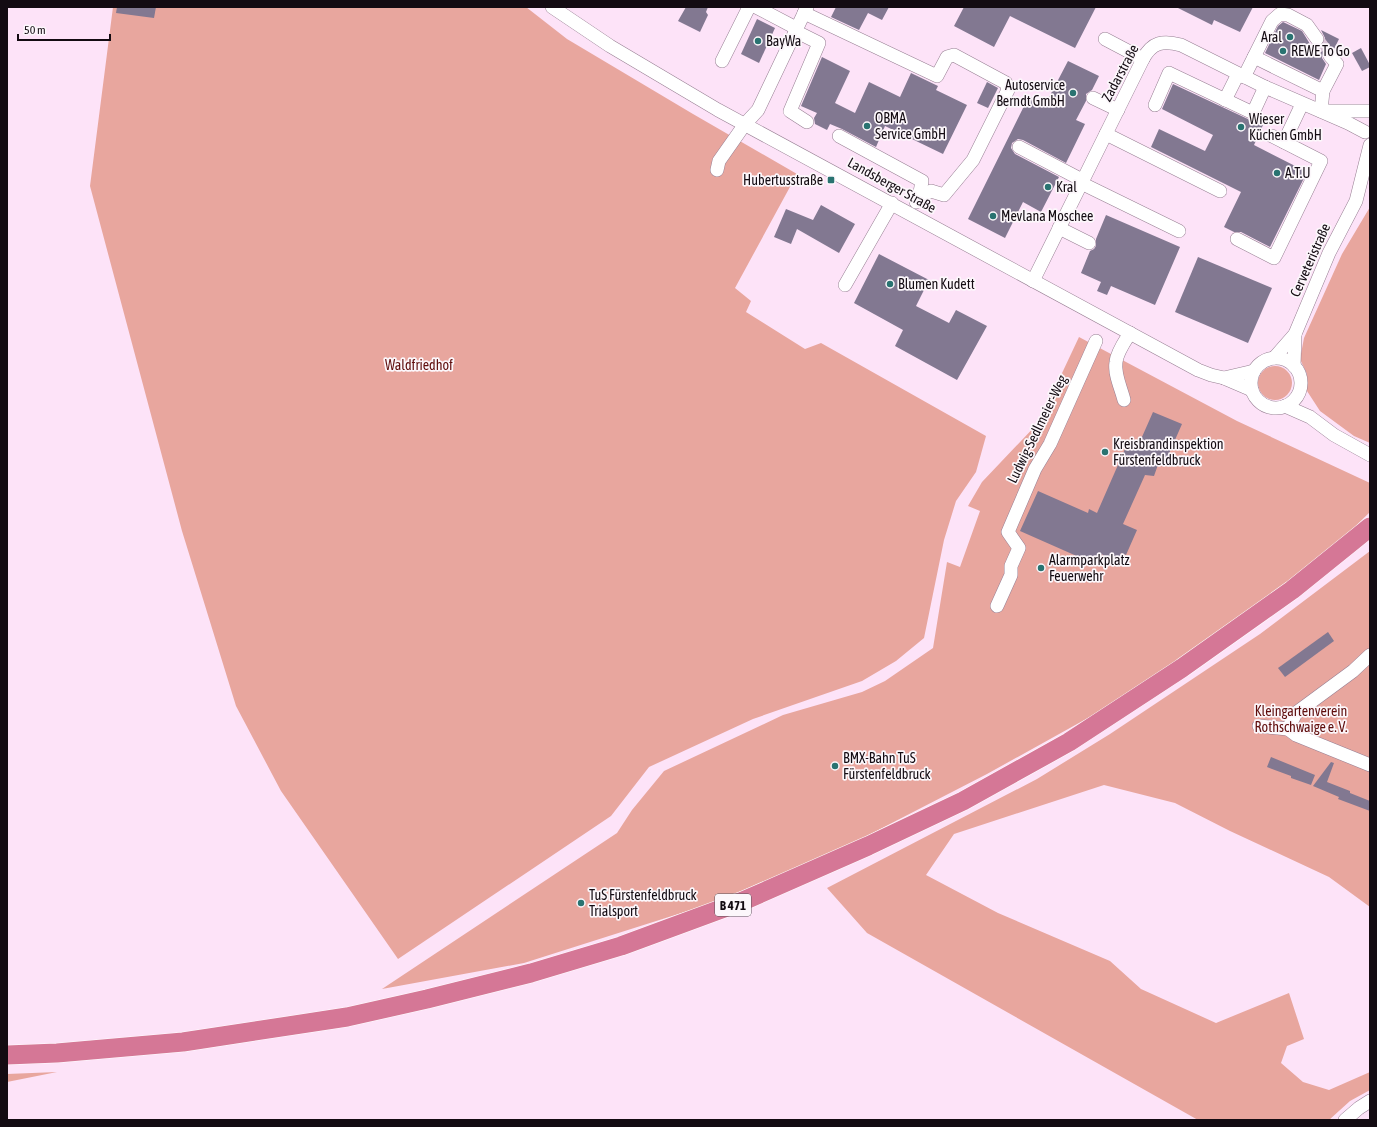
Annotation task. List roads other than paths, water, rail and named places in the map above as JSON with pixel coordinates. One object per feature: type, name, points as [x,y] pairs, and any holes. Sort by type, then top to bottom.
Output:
[{"type":"highway","name":"B 471","points":[[7,1055],[57,1053],[183,1042],[272,1030],[347,1017],[531,973],[621,946],[743,901],[868,846],[963,801],[1069,742],[1182,668],[1279,599],[1370,527]]},
{"type":"street","name":"Landsberger Straße","points":[[552,7],[642,66],[718,110],[1198,370],[1210,375],[1224,378],[1252,390]]},
{"type":"street","points":[[722,61],[749,7]]},
{"type":"street","points":[[756,7],[819,43],[790,111],[807,122]]},
{"type":"street","points":[[717,170],[719,161],[745,124],[758,110],[806,10],[937,76],[947,57],[954,56],[1006,83],[1008,90],[973,160],[944,195],[931,191],[919,198]]},
{"type":"street","points":[[1225,100],[1254,57],[1272,21],[1280,14],[1288,15],[1308,25],[1317,39]]},
{"type":"street","points":[[1105,39],[1143,59]]},
{"type":"street","name":"Zadarstraße","points":[[1033,281],[1146,53],[1156,44],[1170,42],[1181,45],[1265,87],[1365,132]]},
{"type":"street","points":[[1321,111],[1322,91],[1337,64],[1330,56]]},
{"type":"street","points":[[1254,57],[1322,91]]},
{"type":"street","points":[[1155,105],[1169,73],[1253,113],[1265,87]]},
{"type":"street","points":[[1093,98],[1118,110]]},
{"type":"street","points":[[1284,142],[1302,104]]},
{"type":"street","name":"Zadarstraße","points":[[1321,111],[1370,112]]},
{"type":"street","points":[[1365,132],[1365,124],[1370,112]]},
{"type":"street","name":"Cerveteristraße","points":[[1274,358],[1295,334],[1329,253],[1356,200],[1370,145],[1366,139],[1365,132]]},
{"type":"street","points":[[1106,134],[1220,191]]},
{"type":"street","points":[[839,136],[922,181],[919,198],[910,214]]},
{"type":"street","points":[[1237,239],[1274,258],[1321,161],[1272,136]]},
{"type":"street","points":[[1019,148],[1179,232]]},
{"type":"street","name":"Cerveteristraße","points":[[1356,200],[1370,186]]},
{"type":"street","points":[[845,285],[892,203]]},
{"type":"street","points":[[1059,228],[1089,243]]},
{"type":"street","points":[[1124,400],[1116,370],[1116,361],[1130,333]]},
{"type":"street","name":"Cerveteristraße","points":[[1294,366],[1295,334]]},
{"type":"street","name":"Ludwig-Sedlmeier-Weg","points":[[997,606],[1011,575],[1011,566],[1019,548],[1008,532],[1035,469],[1050,444],[1096,341]]},
{"type":"street","points":[[1299,393],[1292,401],[1285,406],[1278,408],[1270,407],[1262,403],[1252,390],[1252,377],[1254,370],[1262,362],[1274,358],[1285,360],[1294,366],[1300,378],[1299,393],[1310,417]]},
{"type":"street","points":[[1224,378],[1254,370]]},
{"type":"street","points":[[1285,406],[1310,417],[1334,435],[1370,455]]},
{"type":"street","points":[[1288,729],[1296,713],[1353,671],[1370,655]]},
{"type":"street","points":[[1259,726],[1288,729],[1296,735],[1370,765]]},
{"type":"street","points":[[1345,1120],[1370,1101]]},
{"type":"tunnel","points":[[1317,39],[1330,56]]},
{"type":"place","name":"Aral","points":[[1290,37]]},
{"type":"place","name":"BayWa","points":[[758,41]]},
{"type":"place","name":"REWE To Go","points":[[1283,51]]},
{"type":"place","name":"Autoservice Berndt GmbH","points":[[1073,93]]},
{"type":"place","name":"OBMA Service GmbH","points":[[867,126]]},
{"type":"place","name":"Wieser Küchen GmbH","points":[[1241,127]]},
{"type":"place","name":"A.T.U","points":[[1277,173]]},
{"type":"place","name":"Hubertusstraße","points":[[831,180]]},
{"type":"place","name":"Kral","points":[[1048,187]]},
{"type":"place","name":"Mevlana Moschee","points":[[993,216]]},
{"type":"place","name":"Blumen Kudett","points":[[890,284]]},
{"type":"place","name":"Kreisbrandinspektion Fürstenfeldbruck","points":[[1105,452]]},
{"type":"place","name":"Alarmparkplatz Feuerwehr","points":[[1041,568]]},
{"type":"place","name":"BMX-Bahn TuS Fürstenfeldbruck","points":[[835,766]]},
{"type":"place","name":"TuS Fürstenfeldbruck Trialsport","points":[[581,903]]},
{"type":"park label","name":"Waldfriedhof","points":[[419,365]]},
{"type":"park label","name":"Kleingartenverein Rothschwaige e. V.","points":[[1301,720]]}]
